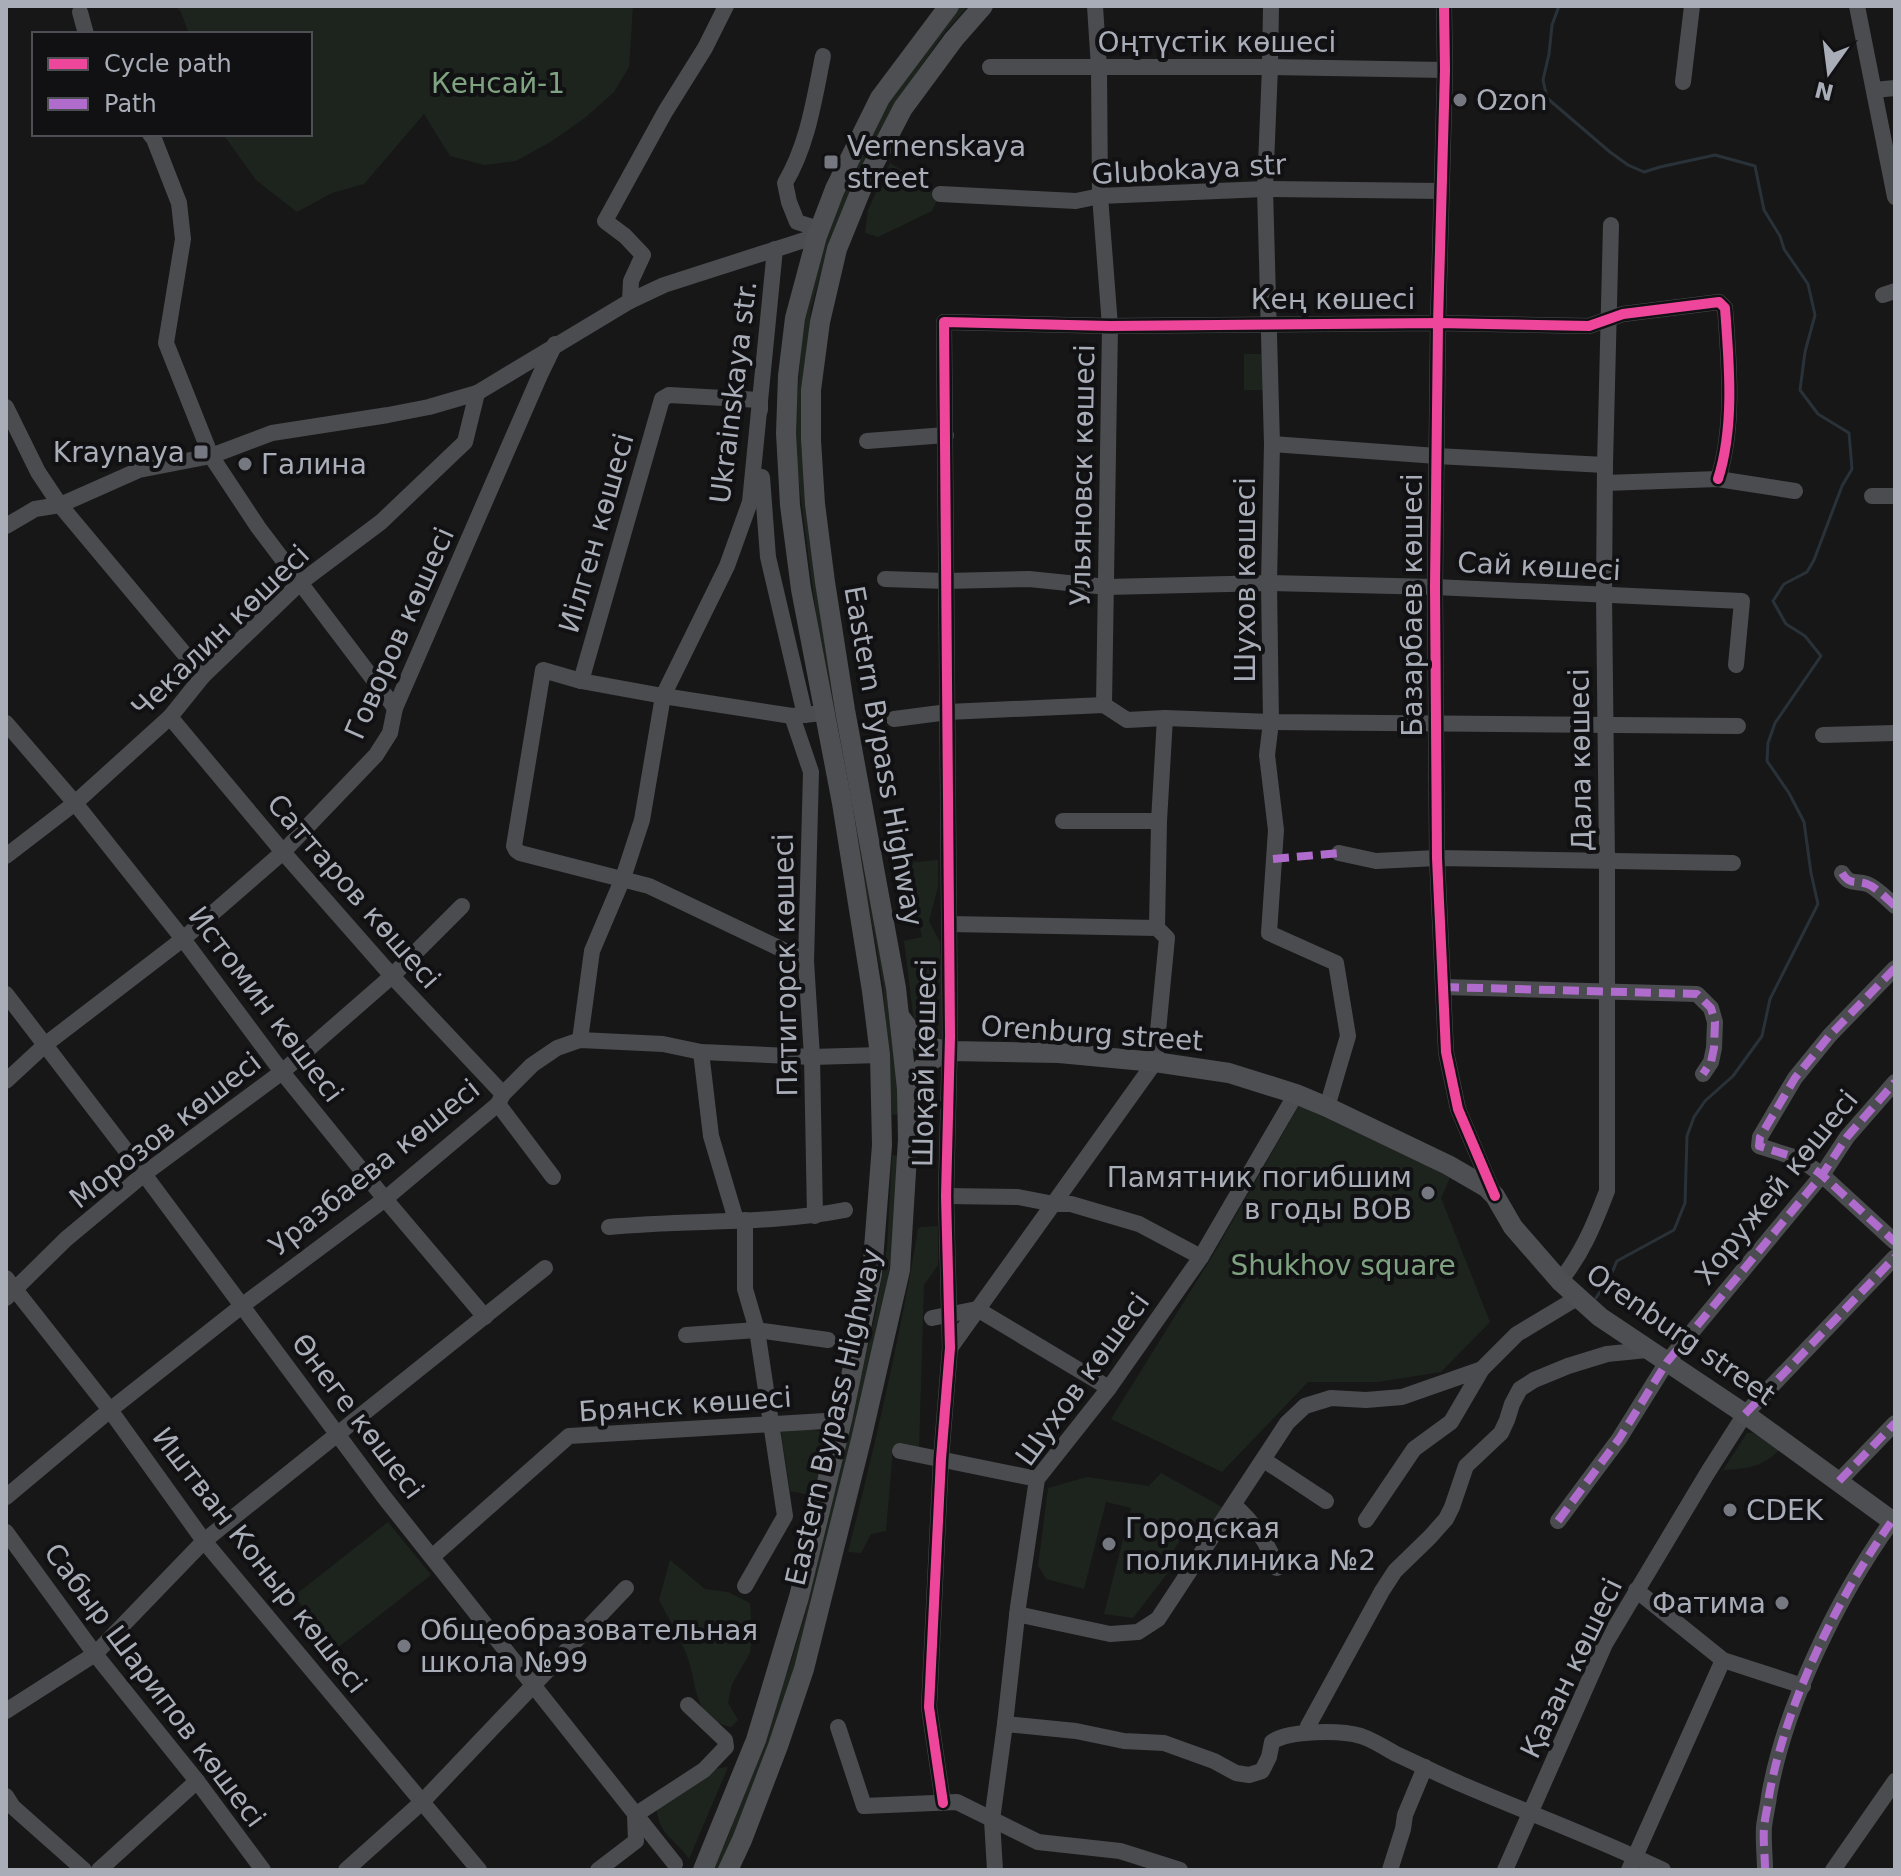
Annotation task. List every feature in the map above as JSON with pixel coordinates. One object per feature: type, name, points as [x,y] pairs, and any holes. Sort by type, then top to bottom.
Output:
[{"type":"main road","name":"Eastern Bypass Highway","points":[[703,1870],[756,1740],[799,1597],[842,1420],[872,1274],[882,1145],[880,1055],[842,803],[807,715],[801,589],[790,505],[786,433],[788,376],[795,318],[818,233],[835,189],[880,98],[949,6]]},
{"type":"main road","name":"Eastern Bypass Highway","points":[[728,1870],[778,1746],[804,1669],[900,1270],[908,1139],[907,1089],[899,1016],[885,921],[845,710],[815,504],[811,390],[820,322],[837,249],[863,185],[903,108],[954,39],[983,6]]},
{"type":"main road","points":[[899,1016],[915,1037],[928,1047],[950,1051]]},
{"type":"main road","points":[[907,1089],[924,1065],[950,1051]]},
{"type":"main road","name":"Orenburg street","points":[[950,1051],[1059,1053],[1229,1073],[1327,1107],[1448,1165],[1486,1187],[1495,1196],[1513,1227],[1560,1281],[1600,1317],[1745,1414],[1894,1522]]},
{"type":"street","points":[[630,301],[631,281],[643,255],[605,221],[726,6]]},
{"type":"street","name":"Ульяновск көшесі","points":[[1095,6],[1100,196],[1110,326],[1104,705]]},
{"type":"street","name":"Шухов көшесі","points":[[1271,6],[1265,189],[1272,444],[1269,583],[1271,722],[1267,755],[1276,830],[1269,933],[1336,963],[1348,1036],[1327,1107]]},
{"type":"street","name":"Базарбаев көшесі","points":[[1444,6],[1435,587],[1437,858],[1446,1052],[1458,1109],[1495,1196]]},
{"type":"street","points":[[1683,82],[1692,6]]},
{"type":"street","points":[[1857,6],[1895,197]]},
{"type":"street","points":[[80,12],[85,32]]},
{"type":"street","points":[[785,183],[805,139],[823,56]]},
{"type":"street","name":"Оңтүстік көшесі","points":[[990,67],[1445,70]]},
{"type":"street","points":[[1874,90],[1895,88]]},
{"type":"street","points":[[152,136],[179,203],[183,239],[166,343],[211,456],[258,527],[395,708]]},
{"type":"street","points":[[780,161],[797,222],[818,233]]},
{"type":"street","name":"Glubokaya str","points":[[940,194],[1076,201],[1100,196],[1265,189],[1441,191]]},
{"type":"street","name":"Дала көшесі","points":[[1560,1281],[1573,1266],[1590,1236],[1607,1191],[1604,595],[1611,225]]},
{"type":"street","points":[[6,526],[35,509],[60,505],[139,470],[211,456],[272,433],[429,407],[477,393],[555,344],[664,285],[818,233]]},
{"type":"street","name":"Ukrainskaya str.","points":[[580,1040],[592,951],[623,878],[642,820],[663,696],[727,566],[750,502],[775,249]]},
{"type":"street","name":"Кең көшесі","points":[[944,322],[1110,326],[1270,323],[1589,326],[1623,314],[1719,302],[1725,308],[1731,377],[1723,461],[1718,479]]},
{"type":"street","name":"Шоқай көшесі","points":[[943,1803],[929,1707],[941,1459],[950,1348],[946,1196],[950,1051],[944,322]]},
{"type":"street","name":"Говоров көшесі","points":[[6,1081],[46,1044],[183,939],[283,852],[376,755],[390,733],[395,708],[555,344]]},
{"type":"street","name":"Чекалин көшесі","points":[[6,856],[75,803],[170,717],[203,676],[301,582],[381,522],[465,442],[477,393]]},
{"type":"street","name":"Иілген көшесі","points":[[581,681],[662,399],[669,395],[760,400]]},
{"type":"street","name":"Пятигорск көшесі","points":[[760,400],[762,497],[768,557],[807,715],[811,772],[806,961],[812,1057],[815,1216]]},
{"type":"street","points":[[6,407],[38,472],[60,505],[203,676]]},
{"type":"street","points":[[867,441],[946,435]]},
{"type":"street","points":[[1272,444],[1605,465]]},
{"type":"street","points":[[1605,483],[1718,479],[1795,491]]},
{"type":"street","points":[[1872,496],[1895,496]]},
{"type":"street","name":"Сай көшесі","points":[[885,579],[1029,579],[1107,587],[1269,583],[1435,587],[1742,601],[1736,665]]},
{"type":"street","points":[[806,961],[649,886],[520,853],[514,846],[543,670],[581,681],[663,696],[807,715]]},
{"type":"street","points":[[894,719],[948,712],[1104,705],[1127,720],[1738,726]]},
{"type":"street","name":"Саттаров көшесі","points":[[170,717],[283,852],[501,1099],[553,1177]]},
{"type":"street","points":[[950,1348],[1155,1062],[1162,933],[1159,821],[1165,718]]},
{"type":"street","name":"Истомин көшесі","points":[[6,723],[75,803],[183,939],[282,1072],[485,1317]]},
{"type":"street","points":[[1823,735],[1895,733]]},
{"type":"street","points":[[1063,821],[1159,821]]},
{"type":"street","points":[[1339,853],[1376,861],[1437,858],[1733,863]]},
{"type":"street","points":[[1842,873],[1853,882],[1867,884],[1895,906]]},
{"type":"street","name":"Морозов көшесі","points":[[9,1289],[144,1174],[282,1072],[392,976],[462,906]]},
{"type":"street","points":[[949,924],[1162,933]]},
{"type":"street","points":[[1895,968],[1830,1035],[1795,1078],[1760,1137],[1759,1146],[1800,1159],[1822,1175],[1895,1242]]},
{"type":"street","points":[[1443,987],[1697,994],[1711,1008],[1715,1022],[1711,1062],[1703,1074]]},
{"type":"street","name":"Өнеге көшесі","points":[[6,994],[338,1435],[675,1864]]},
{"type":"street","name":"Уразбаева көшесі","points":[[6,1497],[243,1305],[385,1199],[501,1099],[532,1065],[557,1048],[580,1040],[663,1044],[701,1052],[812,1057],[880,1055]]},
{"type":"street","points":[[701,1052],[711,1136],[740,1220],[745,1289],[757,1330],[785,1516],[745,1586]]},
{"type":"street","name":"Хоружей көшесі","points":[[1558,1521],[1619,1439],[1667,1362],[1822,1175],[1847,1137],[1895,1082]]},
{"type":"street","name":"Шухов көшесі","points":[[995,1870],[992,1820],[1037,1479],[1109,1388],[1201,1257],[1296,1094]]},
{"type":"street","points":[[946,1196],[1018,1197],[1071,1204],[1139,1224],[1201,1257]]},
{"type":"street","points":[[609,1227],[815,1216],[845,1210]]},
{"type":"street","name":"Қазан көшесі","points":[[1505,1870],[1605,1644],[1745,1414],[1895,1257]]},
{"type":"street","points":[[6,1711],[95,1654],[204,1541],[545,1268]]},
{"type":"street","name":"Иштван Коныр көшесі","points":[[9,1289],[110,1410],[204,1541],[479,1870]]},
{"type":"street","points":[[1366,1520],[1414,1449],[1451,1422],[1482,1369],[1517,1334],[1577,1298]]},
{"type":"street","points":[[932,1318],[977,1309],[1109,1388]]},
{"type":"street","points":[[686,1335],[757,1330],[828,1340]]},
{"type":"street","points":[[1310,1732],[1308,1726],[1382,1591],[1395,1571],[1446,1519],[1466,1466],[1501,1433],[1520,1389],[1568,1366],[1607,1354],[1647,1350]]},
{"type":"street","points":[[1017,1614],[1110,1634],[1138,1632],[1158,1619],[1287,1423],[1305,1406],[1331,1398],[1366,1400],[1402,1397],[1482,1369]]},
{"type":"street","name":"Брянск көшесі","points":[[432,1557],[569,1436],[842,1420]]},
{"type":"street","points":[[1839,1481],[1895,1423]]},
{"type":"street","points":[[900,1451],[1037,1479]]},
{"type":"street","points":[[1264,1460],[1326,1501]]},
{"type":"street","points":[[1234,1505],[1261,1533],[1277,1568]]},
{"type":"street","points":[[1765,1870],[1764,1827],[1784,1735],[1816,1656],[1858,1571],[1894,1522]]},
{"type":"street","name":"Сабыр Шарипов көшесі","points":[[6,1532],[95,1654],[197,1781],[263,1870]]},
{"type":"street","points":[[346,1870],[422,1802],[626,1588]]},
{"type":"street","points":[[1636,1590],[1723,1660],[1803,1686]]},
{"type":"street","points":[[1632,1863],[1723,1660]]},
{"type":"street","points":[[598,1870],[636,1841],[635,1815],[704,1770],[726,1747],[725,1740],[688,1705]]},
{"type":"street","points":[[1005,1724],[1076,1731],[1124,1741],[1164,1743],[1214,1761],[1236,1773],[1249,1775],[1262,1771],[1272,1742],[1279,1737],[1310,1732],[1342,1732],[1362,1737],[1632,1863],[1663,1870]]},
{"type":"street","points":[[838,1727],[864,1806],[957,1802],[1038,1842],[1120,1851],[1180,1870]]},
{"type":"street","points":[[1390,1870],[1405,1815],[1425,1767]]},
{"type":"street","points":[[99,1870],[197,1781]]},
{"type":"street","points":[[1833,1870],[1895,1781]]},
{"type":"street","points":[[6,1796],[13,1807],[84,1870]]},
{"type":"green space","name":"Кенсай-1","points":[[175,6],[633,6],[629,67],[614,92],[552,141],[516,161],[484,165],[450,156],[424,114],[364,184],[332,193],[297,212],[256,180],[224,136],[312,136],[312,32],[188,32],[181,12]]},
{"type":"green space","points":[[960,6],[968,6],[945,32],[896,102],[873,143],[831,237],[811,308],[801,447],[825,621],[880,933],[900,1114],[892,1115],[883,984],[817,621],[794,446],[804,306],[824,233],[890,99]]},
{"type":"green space","points":[[890,163],[940,194],[932,211],[878,237],[865,233],[868,210]]},
{"type":"green space","points":[[1244,354],[1263,354],[1263,390],[1244,390]]},
{"type":"green space","points":[[938,860],[938,887],[929,921],[940,942],[944,1034],[941,1040],[932,1042],[915,1030],[904,941],[922,937],[905,863]]},
{"type":"green space","name":"Shukhov square","points":[[1300,1104],[1412,1156],[1450,1178],[1441,1198],[1490,1322],[1441,1372],[1378,1382],[1308,1382],[1222,1472],[1111,1419],[1213,1255]]},
{"type":"green space","points":[[892,1155],[899,1156],[892,1251],[883,1311],[799,1664],[720,1870],[712,1870],[728,1837],[791,1662],[807,1607],[876,1311],[887,1248]]},
{"type":"green space","points":[[938,1226],[938,1265],[924,1285],[919,1450],[893,1449],[886,1531],[871,1534],[861,1553],[848,1552],[886,1391],[918,1229]]},
{"type":"green space","points":[[780,1427],[819,1431],[827,1449],[814,1496],[790,1491]]},
{"type":"green space","points":[[1747,1433],[1753,1433],[1781,1448],[1755,1466],[1723,1470]]},
{"type":"green space","points":[[1161,1473],[1222,1507],[1207,1531],[1190,1523],[1169,1558],[1176,1562],[1133,1618],[1104,1614],[1131,1508],[1106,1502],[1084,1589],[1046,1579],[1038,1566],[1048,1488],[1087,1477],[1149,1486]]},
{"type":"green space","points":[[388,1522],[431,1575],[336,1649],[294,1596]]},
{"type":"green space","points":[[670,1560],[705,1589],[728,1592],[750,1603],[750,1653],[732,1684],[728,1703],[738,1720],[731,1727],[708,1716],[702,1707],[685,1651],[659,1600]]},
{"type":"green space","points":[[728,1767],[689,1859],[663,1829],[655,1802],[704,1770]]},
{"type":"waterway","points":[[1559,6],[1552,25],[1543,80],[1547,98],[1610,152],[1644,172],[1715,155],[1755,166],[1764,210],[1784,249],[1808,284],[1815,315],[1805,352],[1800,390],[1818,414],[1849,433],[1852,469],[1807,572],[1784,584],[1773,601],[1786,624],[1805,636],[1821,656],[1775,723],[1768,743],[1767,761],[1804,822],[1818,904],[1770,999],[1762,1036],[1733,1076],[1705,1101],[1694,1117],[1687,1136],[1685,1203],[1674,1230],[1617,1261],[1596,1298]]},
{"type":"marked path","points":[[1273,859],[1339,853]]},
{"type":"marked path","points":[[1842,873],[1850,881],[1874,888],[1895,906]]},
{"type":"marked path","points":[[1895,968],[1830,1035],[1795,1078],[1760,1137],[1759,1146],[1800,1159],[1822,1175],[1895,1242]]},
{"type":"marked path","points":[[1443,987],[1697,994],[1711,1008],[1715,1022],[1711,1062],[1703,1074]]},
{"type":"marked path","points":[[1558,1521],[1619,1439],[1667,1362],[1822,1175],[1847,1137],[1895,1082]]},
{"type":"marked path","points":[[1745,1414],[1895,1257]]},
{"type":"marked path","points":[[1839,1481],[1895,1423]]},
{"type":"marked path","points":[[1765,1870],[1764,1823],[1787,1725],[1816,1652],[1834,1617],[1892,1521]]},
{"type":"cycle path","points":[[1444,6],[1435,587],[1437,858],[1446,1052],[1458,1109],[1495,1196]]},
{"type":"cycle path","points":[[943,1803],[929,1707],[941,1459],[950,1348],[946,1196],[950,1036],[944,322],[1110,326],[1438,323],[1589,326],[1623,314],[1719,302],[1725,308],[1729,416],[1718,479]]},
{"type":"place","name":"Ozon","points":[[1460,100]]},
{"type":"place","name":"Vernenskaya street","points":[[831,162]]},
{"type":"place","name":"Kraynaya","points":[[201,452]]},
{"type":"place","name":"Галина","points":[[245,464]]},
{"type":"place","name":"Памятник погибшим в годы ВОВ","points":[[1428,1193]]},
{"type":"place","name":"CDEK","points":[[1730,1510]]},
{"type":"place","name":"Городская поликлиника №2","points":[[1109,1544]]},
{"type":"place","name":"Фатима","points":[[1782,1603]]},
{"type":"place","name":"Общеобразовательная школа №99","points":[[404,1646]]}]
